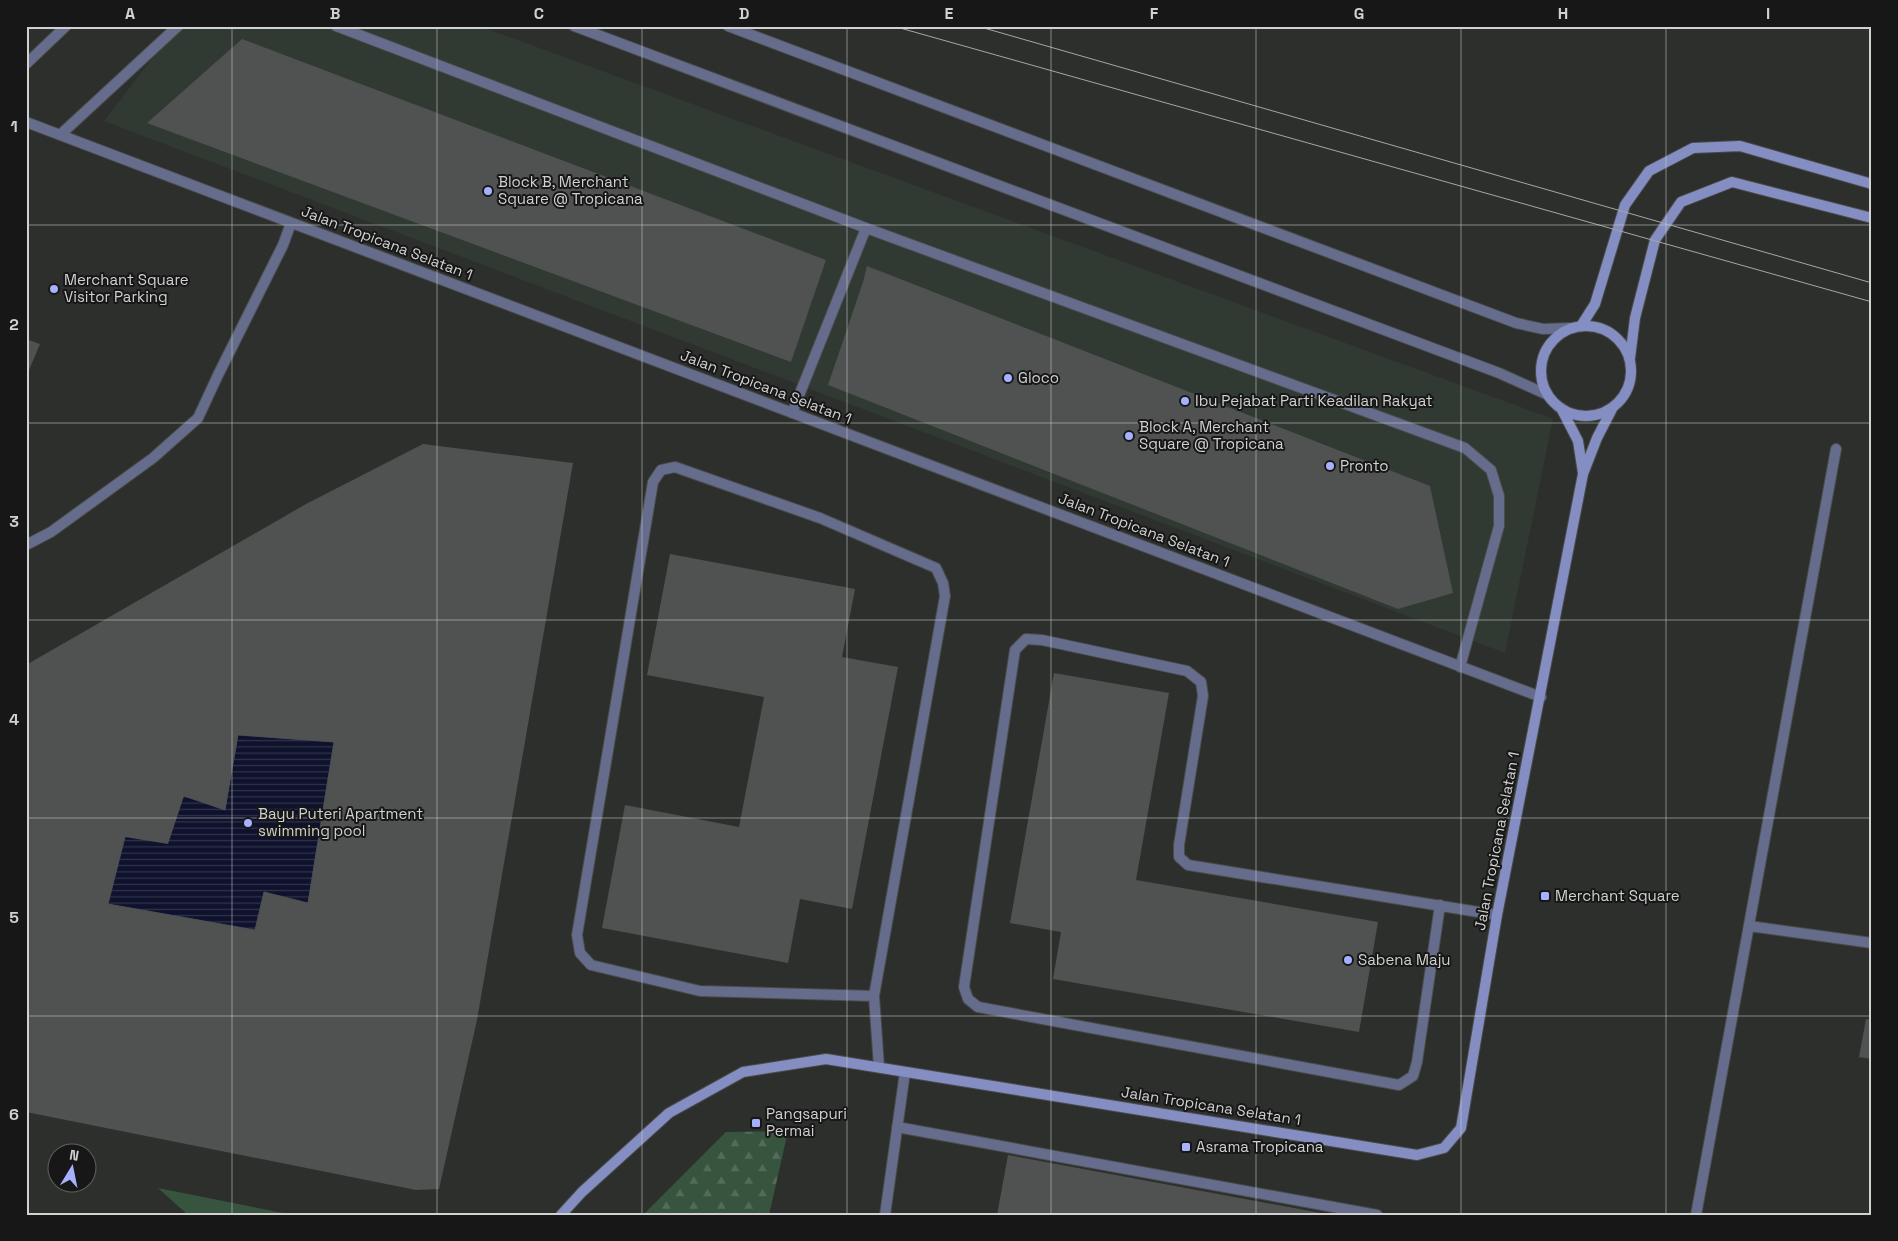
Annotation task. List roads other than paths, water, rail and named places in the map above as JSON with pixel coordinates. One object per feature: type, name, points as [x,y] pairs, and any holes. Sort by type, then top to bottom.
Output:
[{"type":"street","points":[[26,64],[66,26]]},
{"type":"street","points":[[60,135],[178,26]]},
{"type":"street","points":[[336,26],[866,228],[1464,448],[1492,470],[1499,496],[1499,526],[1460,667]]},
{"type":"street","points":[[574,26],[1499,373],[1548,395]]},
{"type":"street","points":[[728,26],[1516,323],[1543,329],[1597,326],[1612,333],[1623,344],[1630,358]]},
{"type":"street","name":"Jalan Tropicana Selatan 1","points":[[26,122],[1541,697]]},
{"type":"street","points":[[1581,326],[1596,304],[1625,205],[1649,171],[1693,148],[1740,146],[1872,184]]},
{"type":"street","points":[[1583,474],[1597,438],[1612,409],[1623,398],[1630,386],[1632,372],[1630,358],[1635,318],[1655,240],[1681,202],[1732,182],[1872,218]]},
{"type":"street","points":[[26,545],[51,532],[153,458],[198,418],[283,245],[291,223]]},
{"type":"street","points":[[792,413],[866,228]]},
{"type":"street","points":[[1570,328],[1558,335],[1549,345],[1543,357],[1540,370],[1542,383],[1548,395],[1561,408],[1578,441],[1583,474]]},
{"type":"street","points":[[1561,408],[1573,414],[1587,416],[1600,414],[1612,409]]},
{"type":"street","points":[[1696,1215],[1836,449]]},
{"type":"street","points":[[874,996],[700,991],[591,966],[580,953],[577,936],[649,501],[653,482],[661,470],[675,467],[820,518],[936,568],[943,583],[945,596],[874,996],[879,1067]]},
{"type":"street","name":"Jalan Tropicana Selatan 1","points":[[561,1215],[582,1192],[669,1113],[743,1072],[826,1059],[1417,1155],[1444,1148],[1461,1128],[1497,915],[1583,474]]},
{"type":"street","points":[[1440,905],[1418,1062],[1413,1076],[1399,1084],[978,1007],[968,999],[964,987],[1015,650],[1026,639],[1042,640],[1188,672],[1201,682],[1203,696],[1179,845],[1179,857],[1188,865],[1440,905],[1497,915]]},
{"type":"street","points":[[1749,926],[1872,943]]},
{"type":"street","points":[[885,1215],[905,1072]]},
{"type":"street","points":[[897,1128],[1377,1215]]},
{"type":"water","name":"Bayu Puteri Apartment swimming pool","points":[[238,735],[334,742],[308,903],[264,892],[255,930],[108,904],[125,837],[184,796],[225,810]]},
{"type":"tram line","points":[[893,26],[1872,302]]},
{"type":"tram line","points":[[977,26],[1872,283]]},
{"type":"place","name":"Block B, Merchant Square @ Tropicana","points":[[488,191]]},
{"type":"place","name":"Merchant Square Visitor Parking","points":[[54,289]]},
{"type":"place","name":"Gloco","points":[[1008,378]]},
{"type":"place","name":"Ibu Pejabat Parti Keadilan Rakyat","points":[[1185,401]]},
{"type":"place","name":"Block A, Merchant Square @ Tropicana","points":[[1129,436]]},
{"type":"place","name":"Pronto","points":[[1330,466]]},
{"type":"place","name":"Bayu Puteri Apartment swimming pool","points":[[248,823]]},
{"type":"place","name":"Merchant Square","points":[[1545,896]]},
{"type":"place","name":"Sabena Maju","points":[[1348,960]]},
{"type":"place","name":"Pangsapuri Permai","points":[[756,1123]]},
{"type":"place","name":"Asrama Tropicana","points":[[1186,1147]]}]
